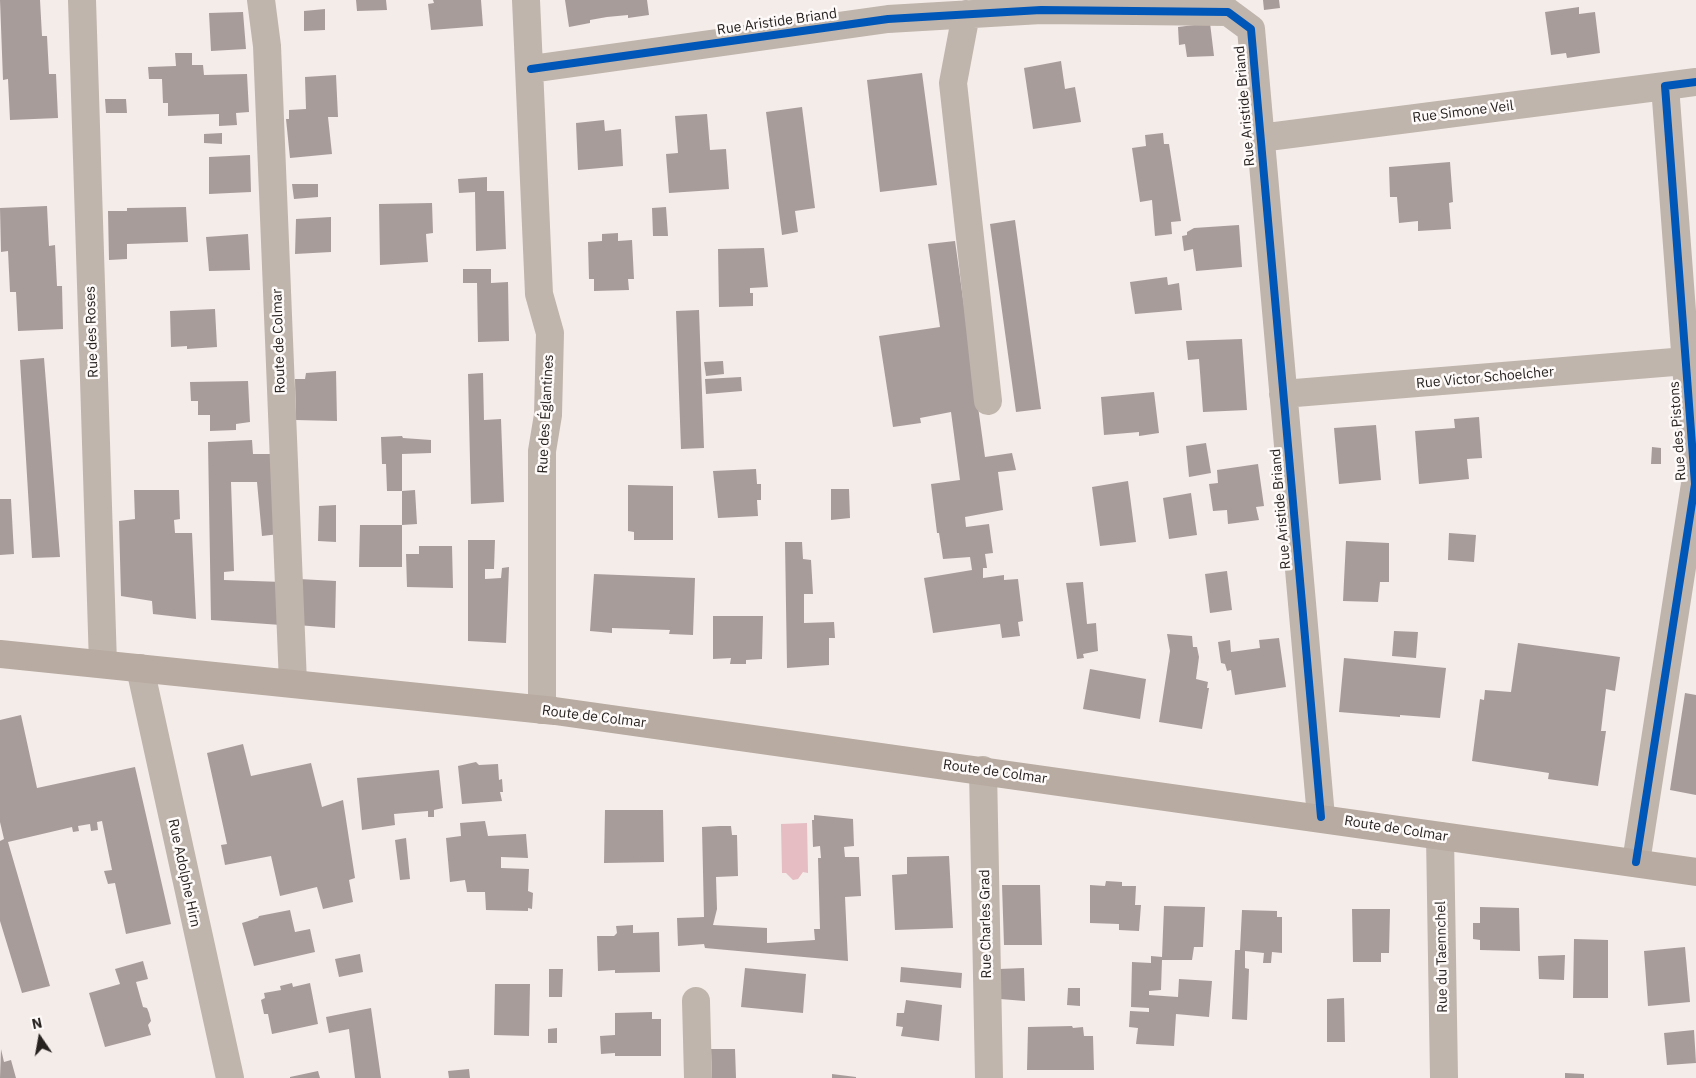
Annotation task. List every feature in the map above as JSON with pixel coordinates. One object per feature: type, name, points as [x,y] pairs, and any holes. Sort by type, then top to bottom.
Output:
[{"type":"main road","name":"Route de Colmar","points":[[0,654],[542,710],[1321,817],[1440,836],[1696,872]]},
{"type":"street","name":"Rue des Roses","points":[[82,0],[103,664]]},
{"type":"street","name":"Route de Colmar","points":[[261,0],[267,46],[293,683]]},
{"type":"street","name":"Rue des Églantines","points":[[526,0],[539,294],[550,332],[548,415],[542,451],[544,674],[542,710]]},
{"type":"street","name":"Rue Aristide Briand","points":[[530,70],[888,19],[966,14],[1041,10],[1228,12],[1251,29],[1321,817]]},
{"type":"street","points":[[966,14],[953,83],[988,401]]},
{"type":"street","points":[[1665,86],[1696,82]]},
{"type":"street","name":"Rue Simone Veil","points":[[1260,138],[1665,86]]},
{"type":"street","name":"Rue des Pistons","points":[[1636,862],[1696,484],[1665,86]]},
{"type":"street","name":"Rue Victor Schoelcher","points":[[1283,394],[1686,361]]},
{"type":"street","name":"Rue Adolphe Hirn","points":[[140,668],[230,1078]]},
{"type":"street","name":"Rue Charles Grad","points":[[983,770],[990,1078]]},
{"type":"street","name":"Rue du Taennchel","points":[[1440,836],[1444,1078]]},
{"type":"street","points":[[696,1001],[698,1078]]},
{"type":"shaded area","points":[[807,823],[808,873],[803,872],[798,879],[793,880],[786,873],[782,873],[781,824]]},
{"type":"building","points":[[0,0],[40,0],[42,36],[47,36],[49,74],[56,74],[58,118],[10,120],[8,79],[3,80]]},
{"type":"building","points":[[356,0],[386,0],[387,10],[357,11]]},
{"type":"building","points":[[433,0],[481,0],[483,26],[431,30],[428,4],[434,3]]},
{"type":"building","points":[[565,0],[647,0],[649,15],[628,18],[628,15],[607,17],[569,27]]},
{"type":"building","points":[[1263,0],[1279,0],[1280,8],[1264,10]]},
{"type":"building","points":[[1579,7],[1579,14],[1595,12],[1600,53],[1567,58],[1566,53],[1551,55],[1545,12]]},
{"type":"building","points":[[325,9],[325,30],[304,31],[304,11]]},
{"type":"building","points":[[243,12],[246,49],[211,51],[209,13]]},
{"type":"building","points":[[1210,23],[1214,56],[1187,57],[1185,44],[1179,45],[1178,27]]},
{"type":"building","points":[[175,53],[192,53],[192,65],[203,65],[204,75],[247,74],[249,112],[236,113],[237,125],[219,126],[219,114],[168,116],[168,103],[163,103],[162,79],[149,79],[148,67],[176,66]]},
{"type":"building","points":[[1061,61],[1065,89],[1075,87],[1081,122],[1033,129],[1024,68]]},
{"type":"building","points":[[922,73],[937,185],[880,192],[867,80]]},
{"type":"building","points":[[336,75],[338,117],[328,117],[332,154],[290,158],[286,119],[289,119],[289,110],[306,109],[305,77]]},
{"type":"building","points":[[105,99],[126,99],[127,113],[106,113]]},
{"type":"building","points":[[802,107],[815,208],[795,211],[798,232],[782,235],[766,112]]},
{"type":"building","points":[[707,114],[710,150],[726,149],[729,189],[669,193],[666,154],[678,153],[675,116]]},
{"type":"building","points":[[604,120],[605,131],[621,129],[623,166],[578,170],[576,123]]},
{"type":"building","points":[[222,133],[222,144],[204,143],[204,134]]},
{"type":"building","points":[[1163,133],[1164,144],[1169,144],[1181,221],[1171,222],[1172,234],[1155,236],[1152,200],[1140,202],[1132,148],[1146,146],[1145,135]]},
{"type":"building","points":[[250,155],[251,192],[209,194],[209,157]]},
{"type":"building","points":[[1450,162],[1453,202],[1449,203],[1451,229],[1418,231],[1418,221],[1399,223],[1397,197],[1390,197],[1389,167]]},
{"type":"building","points":[[487,177],[487,191],[504,191],[506,249],[476,251],[475,192],[459,193],[458,179]]},
{"type":"building","points":[[292,184],[318,184],[318,197],[294,199]]},
{"type":"building","points":[[432,203],[433,233],[426,234],[428,262],[380,265],[379,204]]},
{"type":"building","points":[[47,206],[49,246],[55,245],[57,286],[62,286],[63,329],[18,331],[16,292],[10,292],[8,251],[1,252],[0,208]]},
{"type":"building","points":[[186,207],[188,242],[127,244],[127,259],[109,260],[108,211],[127,211],[127,208]]},
{"type":"building","points":[[666,207],[668,236],[653,236],[652,208]]},
{"type":"building","points":[[331,217],[331,252],[295,254],[296,219]]},
{"type":"building","points":[[1015,220],[1041,409],[1016,412],[990,224]]},
{"type":"building","points":[[1239,225],[1242,267],[1196,271],[1193,249],[1184,251],[1182,236],[1187,235],[1187,232],[1194,228]]},
{"type":"building","points":[[618,233],[618,241],[632,240],[634,279],[628,279],[629,290],[594,291],[594,279],[589,279],[588,242],[602,241],[602,234]]},
{"type":"building","points":[[248,234],[250,270],[209,271],[206,237]]},
{"type":"building","points":[[955,241],[985,457],[1012,453],[1016,470],[998,472],[1003,510],[965,517],[966,527],[989,524],[993,553],[985,554],[987,568],[983,568],[983,578],[1004,575],[1004,580],[1018,579],[1023,621],[1018,622],[1020,636],[1002,638],[1000,624],[933,633],[924,578],[972,570],[970,557],[943,559],[939,533],[937,533],[931,484],[960,480],[951,412],[920,418],[921,423],[893,427],[879,336],[940,327],[928,244]]},
{"type":"building","points":[[764,248],[768,287],[750,288],[750,293],[753,293],[753,306],[719,307],[718,249]]},
{"type":"building","points":[[463,269],[491,269],[491,283],[508,282],[509,341],[478,342],[477,283],[463,283]]},
{"type":"building","points":[[1167,277],[1168,285],[1179,283],[1182,310],[1135,314],[1130,282]]},
{"type":"building","points":[[215,309],[217,347],[187,349],[187,346],[171,347],[170,311]]},
{"type":"building","points":[[699,310],[704,448],[681,449],[676,311]]},
{"type":"building","points":[[1242,339],[1247,410],[1203,412],[1199,359],[1188,360],[1186,341]]},
{"type":"building","points":[[44,358],[60,557],[32,558],[20,360]]},
{"type":"building","points":[[723,361],[724,374],[706,376],[704,362]]},
{"type":"building","points":[[336,371],[337,421],[296,420],[295,379],[305,379],[306,373]]},
{"type":"building","points":[[483,373],[484,420],[501,419],[504,502],[471,504],[468,374]]},
{"type":"building","points":[[741,377],[742,391],[706,394],[705,379]]},
{"type":"building","points":[[248,381],[250,422],[236,424],[236,430],[210,431],[210,415],[198,415],[198,401],[191,401],[190,382]]},
{"type":"building","points":[[1154,392],[1159,433],[1139,436],[1139,432],[1104,435],[1101,397]]},
{"type":"building","points":[[1479,417],[1482,458],[1467,459],[1469,479],[1419,484],[1415,431],[1455,428],[1454,419]]},
{"type":"building","points":[[1376,425],[1381,480],[1339,484],[1334,428]]},
{"type":"building","points":[[402,436],[403,438],[431,440],[431,453],[402,454],[402,491],[387,491],[386,464],[382,464],[381,437]]},
{"type":"building","points":[[252,440],[253,454],[272,454],[279,534],[262,536],[257,482],[231,482],[234,571],[224,572],[224,580],[283,582],[281,625],[211,620],[208,442]]},
{"type":"building","points":[[1206,443],[1211,473],[1189,477],[1186,446]]},
{"type":"building","points":[[1652,447],[1661,448],[1661,464],[1651,464]]},
{"type":"building","points":[[1258,464],[1264,506],[1256,507],[1259,520],[1228,524],[1227,510],[1213,511],[1209,484],[1218,483],[1217,470]]},
{"type":"building","points":[[756,469],[757,484],[761,484],[761,500],[757,500],[758,516],[718,518],[713,471]]},
{"type":"building","points":[[1128,481],[1136,542],[1100,546],[1092,487]]},
{"type":"building","points":[[628,485],[673,486],[673,540],[634,540],[634,532],[628,531]]},
{"type":"building","points":[[831,489],[849,489],[850,518],[831,520]]},
{"type":"building","points":[[134,490],[179,490],[180,519],[174,520],[175,533],[192,533],[196,619],[153,614],[152,601],[121,596],[119,521],[135,519]]},
{"type":"building","points":[[415,490],[417,524],[402,525],[402,491]]},
{"type":"building","points":[[1191,493],[1197,535],[1169,539],[1163,498]]},
{"type":"building","points":[[0,499],[11,499],[14,554],[0,555]]},
{"type":"building","points":[[336,505],[336,542],[318,541],[319,506]]},
{"type":"building","points":[[360,525],[402,525],[402,567],[359,567]]},
{"type":"building","points":[[1449,533],[1476,535],[1474,562],[1448,560]]},
{"type":"building","points":[[468,540],[495,540],[494,569],[485,569],[485,579],[501,578],[502,568],[509,567],[506,643],[468,641]]},
{"type":"building","points":[[1346,541],[1389,543],[1389,582],[1380,582],[1378,602],[1343,601]]},
{"type":"building","points":[[785,542],[802,542],[803,559],[811,560],[813,594],[804,594],[804,623],[834,622],[835,638],[829,638],[829,665],[787,668]]},
{"type":"building","points":[[419,546],[452,546],[453,588],[407,587],[406,554],[419,554]]},
{"type":"building","points":[[1227,571],[1232,610],[1210,613],[1205,574]]},
{"type":"building","points":[[594,574],[695,578],[693,635],[669,634],[670,630],[612,628],[612,633],[590,631]]},
{"type":"building","points":[[299,579],[336,581],[335,628],[297,625]]},
{"type":"building","points":[[1083,582],[1087,624],[1096,623],[1098,651],[1083,654],[1084,658],[1077,659],[1066,583]]},
{"type":"building","points":[[713,616],[763,616],[762,659],[746,660],[746,664],[730,664],[731,658],[713,659]]},
{"type":"building","points":[[1394,631],[1418,632],[1416,658],[1392,656]]},
{"type":"building","points":[[1167,634],[1192,636],[1193,647],[1197,647],[1199,657],[1196,679],[1208,682],[1207,688],[1209,688],[1202,729],[1159,722],[1170,651]]},
{"type":"building","points":[[1279,638],[1286,687],[1235,695],[1231,670],[1227,671],[1225,664],[1221,663],[1218,642],[1230,640],[1231,652],[1260,648],[1259,640]]},
{"type":"building","points":[[1518,643],[1620,657],[1615,691],[1606,689],[1601,731],[1606,731],[1598,786],[1548,779],[1549,773],[1472,761],[1480,699],[1484,700],[1485,690],[1511,692]]},
{"type":"building","points":[[1344,658],[1446,668],[1440,718],[1339,712]]},
{"type":"building","points":[[1090,669],[1146,679],[1140,719],[1083,709]]},
{"type":"building","points":[[1685,693],[1696,695],[1696,795],[1670,790]]},
{"type":"building","points":[[21,715],[37,788],[135,767],[171,924],[126,934],[115,883],[108,884],[104,871],[112,870],[102,821],[97,822],[98,830],[91,831],[90,824],[78,826],[79,831],[73,832],[72,827],[8,842],[50,986],[22,993],[0,921],[0,841],[4,839],[0,822],[0,720]]},
{"type":"building","points":[[243,744],[251,776],[311,763],[322,807],[343,800],[355,878],[349,880],[353,902],[323,909],[317,887],[280,896],[271,856],[225,865],[221,845],[227,844],[207,753]]},
{"type":"building","points":[[476,762],[479,765],[498,764],[499,780],[502,779],[503,792],[500,792],[502,801],[462,804],[458,766]]},
{"type":"building","points":[[439,770],[443,808],[434,810],[434,817],[428,817],[428,811],[394,814],[395,825],[362,830],[357,778]]},
{"type":"building","points":[[605,810],[663,810],[664,862],[604,863]]},
{"type":"building","points":[[814,815],[853,819],[854,846],[844,847],[845,857],[859,857],[861,896],[845,897],[848,961],[705,948],[704,944],[678,946],[677,918],[704,917],[702,827],[719,826],[731,826],[732,835],[737,835],[738,876],[716,877],[717,909],[713,925],[767,928],[767,943],[815,940],[814,929],[820,929],[818,858],[821,858],[820,846],[813,847],[812,820],[814,820]]},
{"type":"building","points":[[485,821],[488,836],[526,834],[528,858],[501,857],[501,868],[529,869],[528,891],[533,893],[532,909],[528,908],[528,911],[486,910],[485,892],[467,892],[465,880],[450,882],[446,838],[461,836],[460,823]]},
{"type":"building","points":[[406,838],[410,879],[400,880],[395,840]]},
{"type":"building","points":[[949,856],[953,928],[895,930],[892,875],[907,874],[907,857]]},
{"type":"building","points":[[1106,881],[1122,882],[1122,886],[1136,886],[1135,905],[1141,905],[1139,931],[1119,930],[1119,924],[1090,923],[1090,885],[1105,886]]},
{"type":"building","points":[[1002,885],[1040,885],[1042,945],[1004,945]]},
{"type":"building","points":[[1164,906],[1205,907],[1203,947],[1194,947],[1192,960],[1162,960],[1161,990],[1149,991],[1149,995],[1178,997],[1179,979],[1212,981],[1209,1017],[1176,1014],[1174,1046],[1136,1044],[1138,1028],[1129,1027],[1130,1011],[1149,1012],[1149,1008],[1131,1007],[1132,962],[1151,963],[1151,956],[1162,957]]},
{"type":"building","points":[[1480,907],[1519,908],[1520,951],[1480,950],[1480,940],[1473,939],[1473,923],[1480,923]]},
{"type":"building","points":[[1352,909],[1390,909],[1389,953],[1381,953],[1381,962],[1353,962]]},
{"type":"building","points":[[290,910],[295,932],[310,929],[315,952],[254,966],[242,923],[259,916]]},
{"type":"building","points":[[1242,910],[1277,911],[1277,917],[1282,917],[1282,953],[1272,952],[1271,963],[1263,963],[1264,953],[1245,951],[1245,968],[1249,969],[1247,1020],[1232,1019],[1235,950],[1240,950]]},
{"type":"building","points":[[633,925],[633,933],[659,932],[660,972],[615,973],[615,970],[598,971],[597,936],[614,936],[617,933],[616,926]]},
{"type":"building","points":[[1574,939],[1608,940],[1608,998],[1573,998]]},
{"type":"building","points":[[1685,947],[1690,1002],[1648,1006],[1644,951]]},
{"type":"building","points":[[360,954],[363,972],[339,977],[335,959]]},
{"type":"building","points":[[1565,955],[1564,980],[1539,979],[1538,956]]},
{"type":"building","points":[[143,961],[148,979],[136,982],[143,1007],[147,1008],[149,1013],[151,1021],[148,1025],[151,1035],[105,1047],[89,993],[120,984],[115,969]]},
{"type":"building","points":[[901,967],[962,973],[961,988],[900,982]]},
{"type":"building","points":[[745,968],[806,974],[803,1013],[741,1007]]},
{"type":"building","points":[[1024,968],[1025,1001],[1000,999],[999,969]]},
{"type":"building","points":[[549,969],[563,969],[562,997],[549,997]]},
{"type":"building","points":[[292,983],[293,987],[310,983],[318,1024],[272,1034],[268,1014],[264,1014],[261,1000],[265,998],[264,993],[281,990],[280,986]]},
{"type":"building","points":[[495,984],[530,984],[529,1036],[494,1035]]},
{"type":"building","points":[[1068,988],[1080,988],[1080,1006],[1067,1005]]},
{"type":"building","points":[[1344,998],[1345,1042],[1327,1042],[1327,999]]},
{"type":"building","points":[[906,1000],[942,1005],[939,1041],[901,1036],[903,1027],[896,1026],[897,1013],[904,1013]]},
{"type":"building","points":[[371,1008],[381,1078],[355,1078],[349,1029],[329,1033],[326,1017]]},
{"type":"building","points":[[652,1012],[652,1019],[661,1019],[661,1056],[615,1056],[615,1053],[601,1054],[600,1036],[615,1035],[615,1013]]},
{"type":"building","points":[[1072,1026],[1073,1028],[1083,1027],[1084,1036],[1093,1036],[1094,1070],[1027,1070],[1028,1027]]},
{"type":"building","points":[[557,1028],[557,1043],[548,1043],[548,1029]]},
{"type":"building","points":[[1694,1030],[1696,1063],[1667,1065],[1664,1033]]},
{"type":"building","points":[[1,1049],[4,1062],[11,1060],[16,1078],[0,1078]]},
{"type":"building","points":[[711,1049],[735,1049],[736,1078],[712,1078]]},
{"type":"building","points":[[469,1069],[470,1078],[449,1078],[448,1071]]},
{"type":"building","points":[[318,1071],[320,1078],[290,1078],[290,1077]]},
{"type":"building","points":[[1565,1073],[1584,1074],[1584,1078],[1565,1078]]},
{"type":"building","points":[[832,1074],[856,1077],[856,1078],[832,1078]]},
{"type":"cycle path","points":[[531,69],[888,19],[1041,10],[1228,12],[1251,29],[1321,817]]},
{"type":"cycle path","points":[[1636,862],[1695,484],[1665,86],[1696,82]]}]
